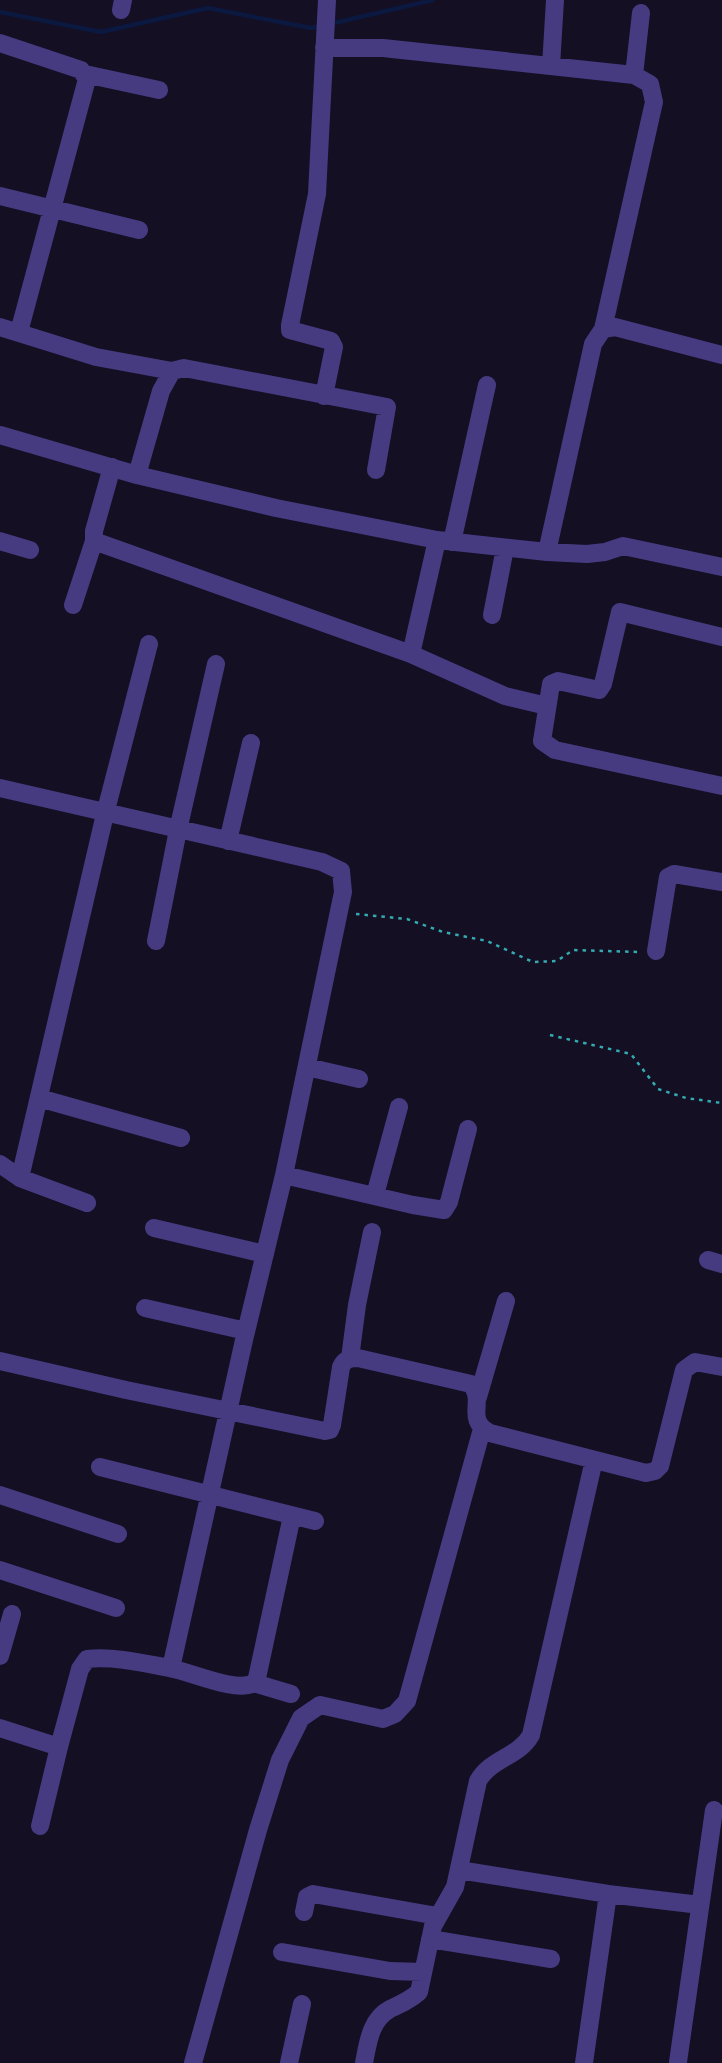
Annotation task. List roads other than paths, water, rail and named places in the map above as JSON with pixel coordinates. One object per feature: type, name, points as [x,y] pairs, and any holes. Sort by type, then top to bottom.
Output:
[{"type":"street","points":[[324,396],[334,347],[331,341],[290,330],[290,325],[317,194],[327,0]]},
{"type":"street","points":[[551,66],[555,0]]},
{"type":"street","points":[[634,75],[641,13]]},
{"type":"street","points":[[1,48],[81,70],[87,79],[19,332]]},
{"type":"street","points":[[324,48],[383,48],[634,75],[650,84],[654,102],[603,329],[593,344],[547,552]]},
{"type":"street","points":[[85,74],[159,90]]},
{"type":"street","points":[[0,196],[139,230]]},
{"type":"street","points":[[0,327],[96,357],[172,371],[184,368],[387,407],[376,470]]},
{"type":"street","points":[[603,329],[615,327],[722,355]]},
{"type":"street","points":[[137,475],[160,391],[172,371]]},
{"type":"street","points":[[411,654],[487,385]]},
{"type":"street","points":[[0,435],[137,475],[276,509],[444,541],[547,552],[596,553],[623,546],[722,567]]},
{"type":"street","points":[[73,606],[94,541],[94,531],[112,467]]},
{"type":"street","points":[[0,541],[30,550]]},
{"type":"street","points":[[94,541],[411,654],[505,696],[547,706]]},
{"type":"street","points":[[492,615],[505,548]]},
{"type":"street","points":[[722,638],[620,612],[603,684],[598,690],[558,681],[551,684],[542,741],[555,750],[722,786]]},
{"type":"street","points":[[20,1178],[105,814],[149,644]]},
{"type":"street","points":[[156,941],[216,664]]},
{"type":"street","points":[[228,841],[251,743]]},
{"type":"street","points":[[0,788],[322,862],[341,871],[343,892],[284,1175],[246,1331],[171,1668]]},
{"type":"street","points":[[656,951],[668,877],[674,874],[722,883]]},
{"type":"street","points":[[307,1067],[359,1079]]},
{"type":"street","points":[[38,1098],[181,1138]]},
{"type":"street","points":[[375,1195],[399,1107]]},
{"type":"street","points":[[284,1175],[438,1210],[447,1207],[468,1129]]},
{"type":"street","points":[[0,1164],[20,1178],[87,1203]]},
{"type":"street","points":[[154,1228],[265,1254]]},
{"type":"street","points":[[0,1361],[228,1412],[321,1431],[330,1430],[341,1367],[350,1357],[357,1305],[372,1232]]},
{"type":"street","points":[[506,1301],[478,1397],[476,1420],[482,1429],[489,1433],[646,1473],[656,1471],[660,1466],[684,1370],[695,1362],[722,1367]]},
{"type":"street","points":[[145,1308],[246,1331]]},
{"type":"street","points":[[350,1357],[464,1381],[476,1390],[478,1397]]},
{"type":"street","points":[[193,2063],[280,1760],[301,1718],[320,1705],[383,1719],[395,1714],[407,1701],[482,1429]]},
{"type":"street","points":[[364,2063],[371,2031],[378,2018],[412,1999],[419,1992],[437,1916],[455,1887],[478,1781],[485,1769],[520,1748],[531,1735],[594,1460]]},
{"type":"street","points":[[100,1467],[315,1521]]},
{"type":"street","points":[[0,1495],[118,1534]]},
{"type":"street","points":[[254,1684],[292,1516]]},
{"type":"street","points":[[0,1570],[116,1608]]},
{"type":"street","points":[[0,1656],[12,1614]]},
{"type":"street","points":[[40,1826],[80,1669],[87,1658],[171,1668],[240,1687],[254,1684],[290,1694]]},
{"type":"street","points":[[0,1727],[59,1747]]},
{"type":"street","points":[[678,2062],[714,1810]]},
{"type":"street","points":[[459,1870],[608,1894],[700,1905]]},
{"type":"street","points":[[304,1912],[307,1896],[313,1894],[437,1916]]},
{"type":"street","points":[[584,2063],[608,1894]]},
{"type":"street","points":[[430,1939],[551,1959]]},
{"type":"street","points":[[282,1952],[390,1971],[424,1972]]},
{"type":"street","points":[[289,2063],[302,2004]]},
{"type":"waterway","points":[[330,24],[433,0]]},
{"type":"waterway","points":[[0,12],[101,32],[208,8],[311,28],[321,26]]}]
